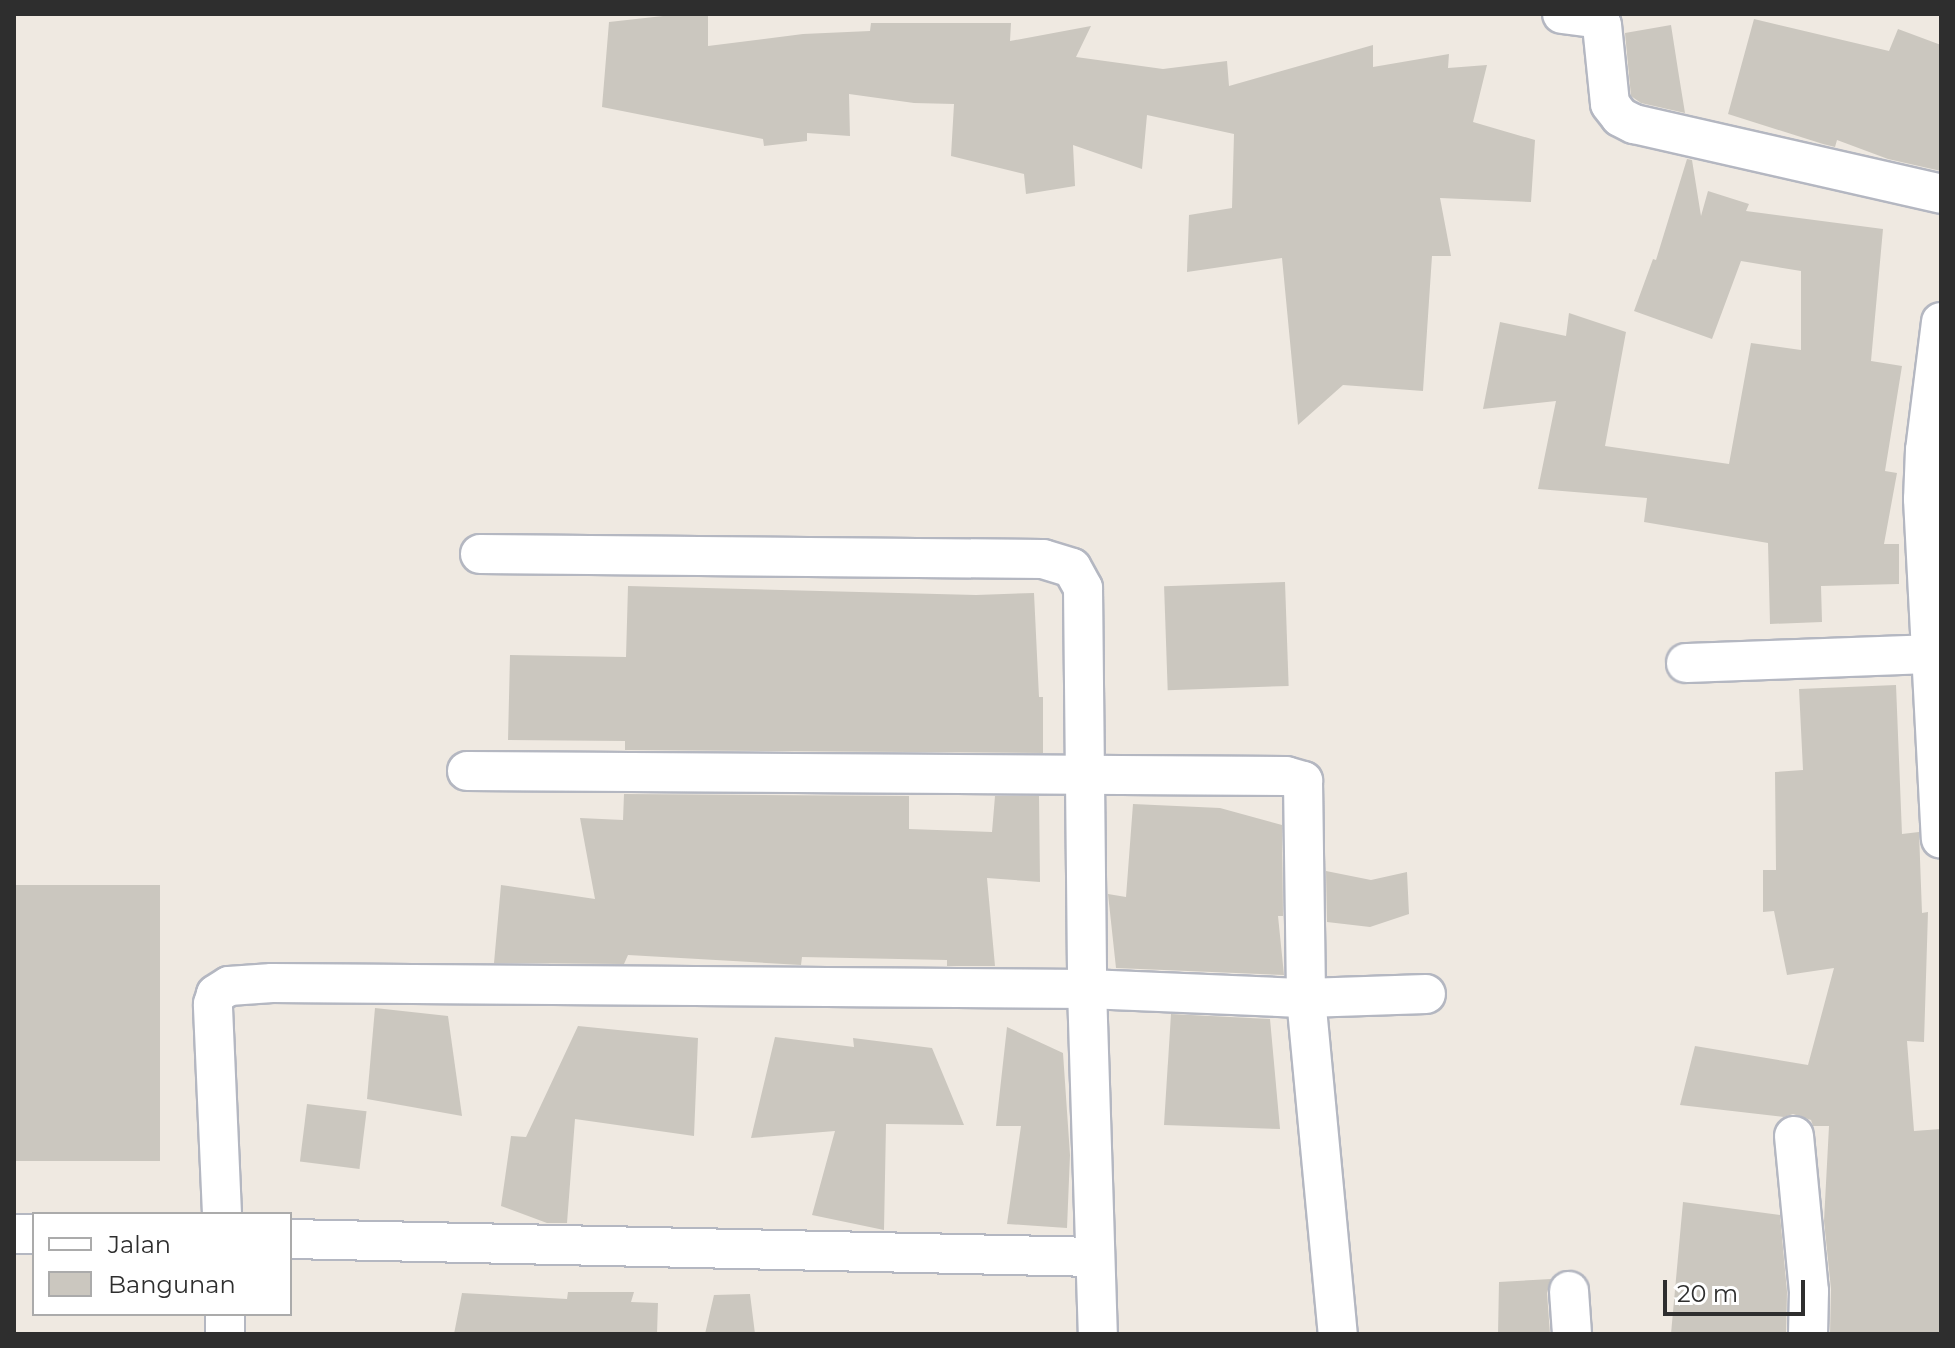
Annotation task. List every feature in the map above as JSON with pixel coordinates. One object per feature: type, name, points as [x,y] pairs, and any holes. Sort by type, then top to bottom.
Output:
[{"type":"street","points":[[1562,14],[1593,18],[1602,25],[1610,104],[1620,117],[1634,124],[1941,194]]},
{"type":"street","points":[[1941,322],[1925,450],[1923,499],[1941,839]]},
{"type":"street","points":[[480,554],[1043,559],[1062,562],[1072,568],[1083,588],[1087,989],[1098,1334]]},
{"type":"street","points":[[1686,663],[1930,654]]},
{"type":"street","points":[[467,771],[1286,776],[1303,781],[1306,998],[1338,1334]]},
{"type":"street","points":[[222,1212],[213,1004],[216,994],[229,986],[288,983],[1087,989],[1306,998],[1426,994]]},
{"type":"street","points":[[1794,1136],[1809,1291],[1808,1334]]},
{"type":"street","points":[[292,1239],[1094,1257]]},
{"type":"street","points":[[1569,1291],[1572,1334]]},
{"type":"building","points":[[708,14],[708,46],[803,34],[870,31],[871,23],[1011,23],[1010,41],[1091,26],[1076,57],[1163,69],[1227,61],[1229,86],[1373,45],[1373,67],[1449,54],[1448,68],[1487,65],[1473,122],[1535,140],[1531,202],[1440,198],[1451,256],[1432,256],[1423,391],[1343,385],[1298,425],[1282,258],[1187,272],[1189,215],[1232,208],[1234,134],[1147,115],[1142,169],[1073,145],[1075,186],[1026,194],[1024,174],[951,156],[954,104],[914,103],[849,94],[850,136],[807,133],[807,141],[764,146],[763,139],[602,107],[609,22]]},
{"type":"building","points":[[1754,19],[1889,51],[1898,29],[1941,45],[1941,171],[1888,159],[1837,140],[1835,147],[1823,144],[1728,114]]},
{"type":"building","points":[[1671,25],[1685,113],[1641,103],[1631,96],[1625,33]]},
{"type":"building","points":[[1687,159],[1692,160],[1701,216],[1708,191],[1749,204],[1746,211],[1883,229],[1871,361],[1902,366],[1885,471],[1897,473],[1884,544],[1899,544],[1899,584],[1821,586],[1822,622],[1770,624],[1768,543],[1644,522],[1647,498],[1538,489],[1556,401],[1483,409],[1500,322],[1566,336],[1569,313],[1626,332],[1605,446],[1729,464],[1751,343],[1801,350],[1801,271],[1741,261],[1712,339],[1634,311],[1653,259],[1656,260]]},
{"type":"building","points":[[1285,582],[1289,686],[1168,690],[1164,586]]},
{"type":"building","points":[[628,586],[976,595],[1034,593],[1039,697],[1043,697],[1043,753],[625,750],[625,741],[508,740],[510,655],[626,657]]},
{"type":"building","points":[[1896,685],[1902,834],[1919,832],[1922,913],[1928,912],[1924,1042],[1907,1041],[1914,1131],[1941,1129],[1941,1334],[1830,1334],[1831,1289],[1824,1221],[1829,1126],[1813,1126],[1811,1120],[1793,1114],[1784,1117],[1680,1105],[1695,1046],[1808,1065],[1834,968],[1787,975],[1774,911],[1763,912],[1763,870],[1776,870],[1775,772],[1803,770],[1799,689]]},
{"type":"building","points":[[624,794],[909,796],[909,829],[992,832],[995,796],[1039,796],[1040,882],[987,878],[995,966],[947,966],[947,960],[802,957],[801,965],[628,955],[624,964],[494,963],[501,885],[595,899],[580,818],[623,820]]},
{"type":"building","points":[[1133,804],[1220,808],[1282,825],[1283,916],[1278,916],[1284,975],[1116,968],[1108,894],[1126,897]]},
{"type":"building","points":[[1326,871],[1371,880],[1407,872],[1409,914],[1370,927],[1327,922]]},
{"type":"building","points":[[14,885],[160,885],[160,1161],[14,1161]]},
{"type":"building","points":[[375,1008],[448,1016],[462,1116],[367,1099]]},
{"type":"building","points":[[1171,1014],[1270,1019],[1280,1129],[1164,1125]]},
{"type":"building","points":[[578,1026],[698,1038],[694,1136],[575,1119],[567,1223],[547,1223],[501,1206],[511,1136],[526,1137]]},
{"type":"building","points":[[1007,1027],[1063,1053],[1070,1155],[1067,1228],[1007,1224],[1021,1126],[996,1126]]},
{"type":"building","points":[[775,1037],[854,1047],[853,1038],[932,1048],[964,1125],[886,1124],[884,1230],[812,1215],[835,1131],[751,1138]]},
{"type":"building","points":[[307,1104],[367,1111],[359,1169],[300,1162]]},
{"type":"building","points":[[1683,1202],[1780,1215],[1787,1292],[1786,1334],[1671,1334]]},
{"type":"building","points":[[1551,1279],[1547,1293],[1550,1334],[1498,1334],[1499,1282]]},
{"type":"building","points":[[568,1292],[634,1292],[631,1302],[658,1303],[657,1334],[454,1334],[462,1293],[567,1299]]},
{"type":"building","points":[[750,1294],[755,1334],[705,1334],[714,1295]]}]
